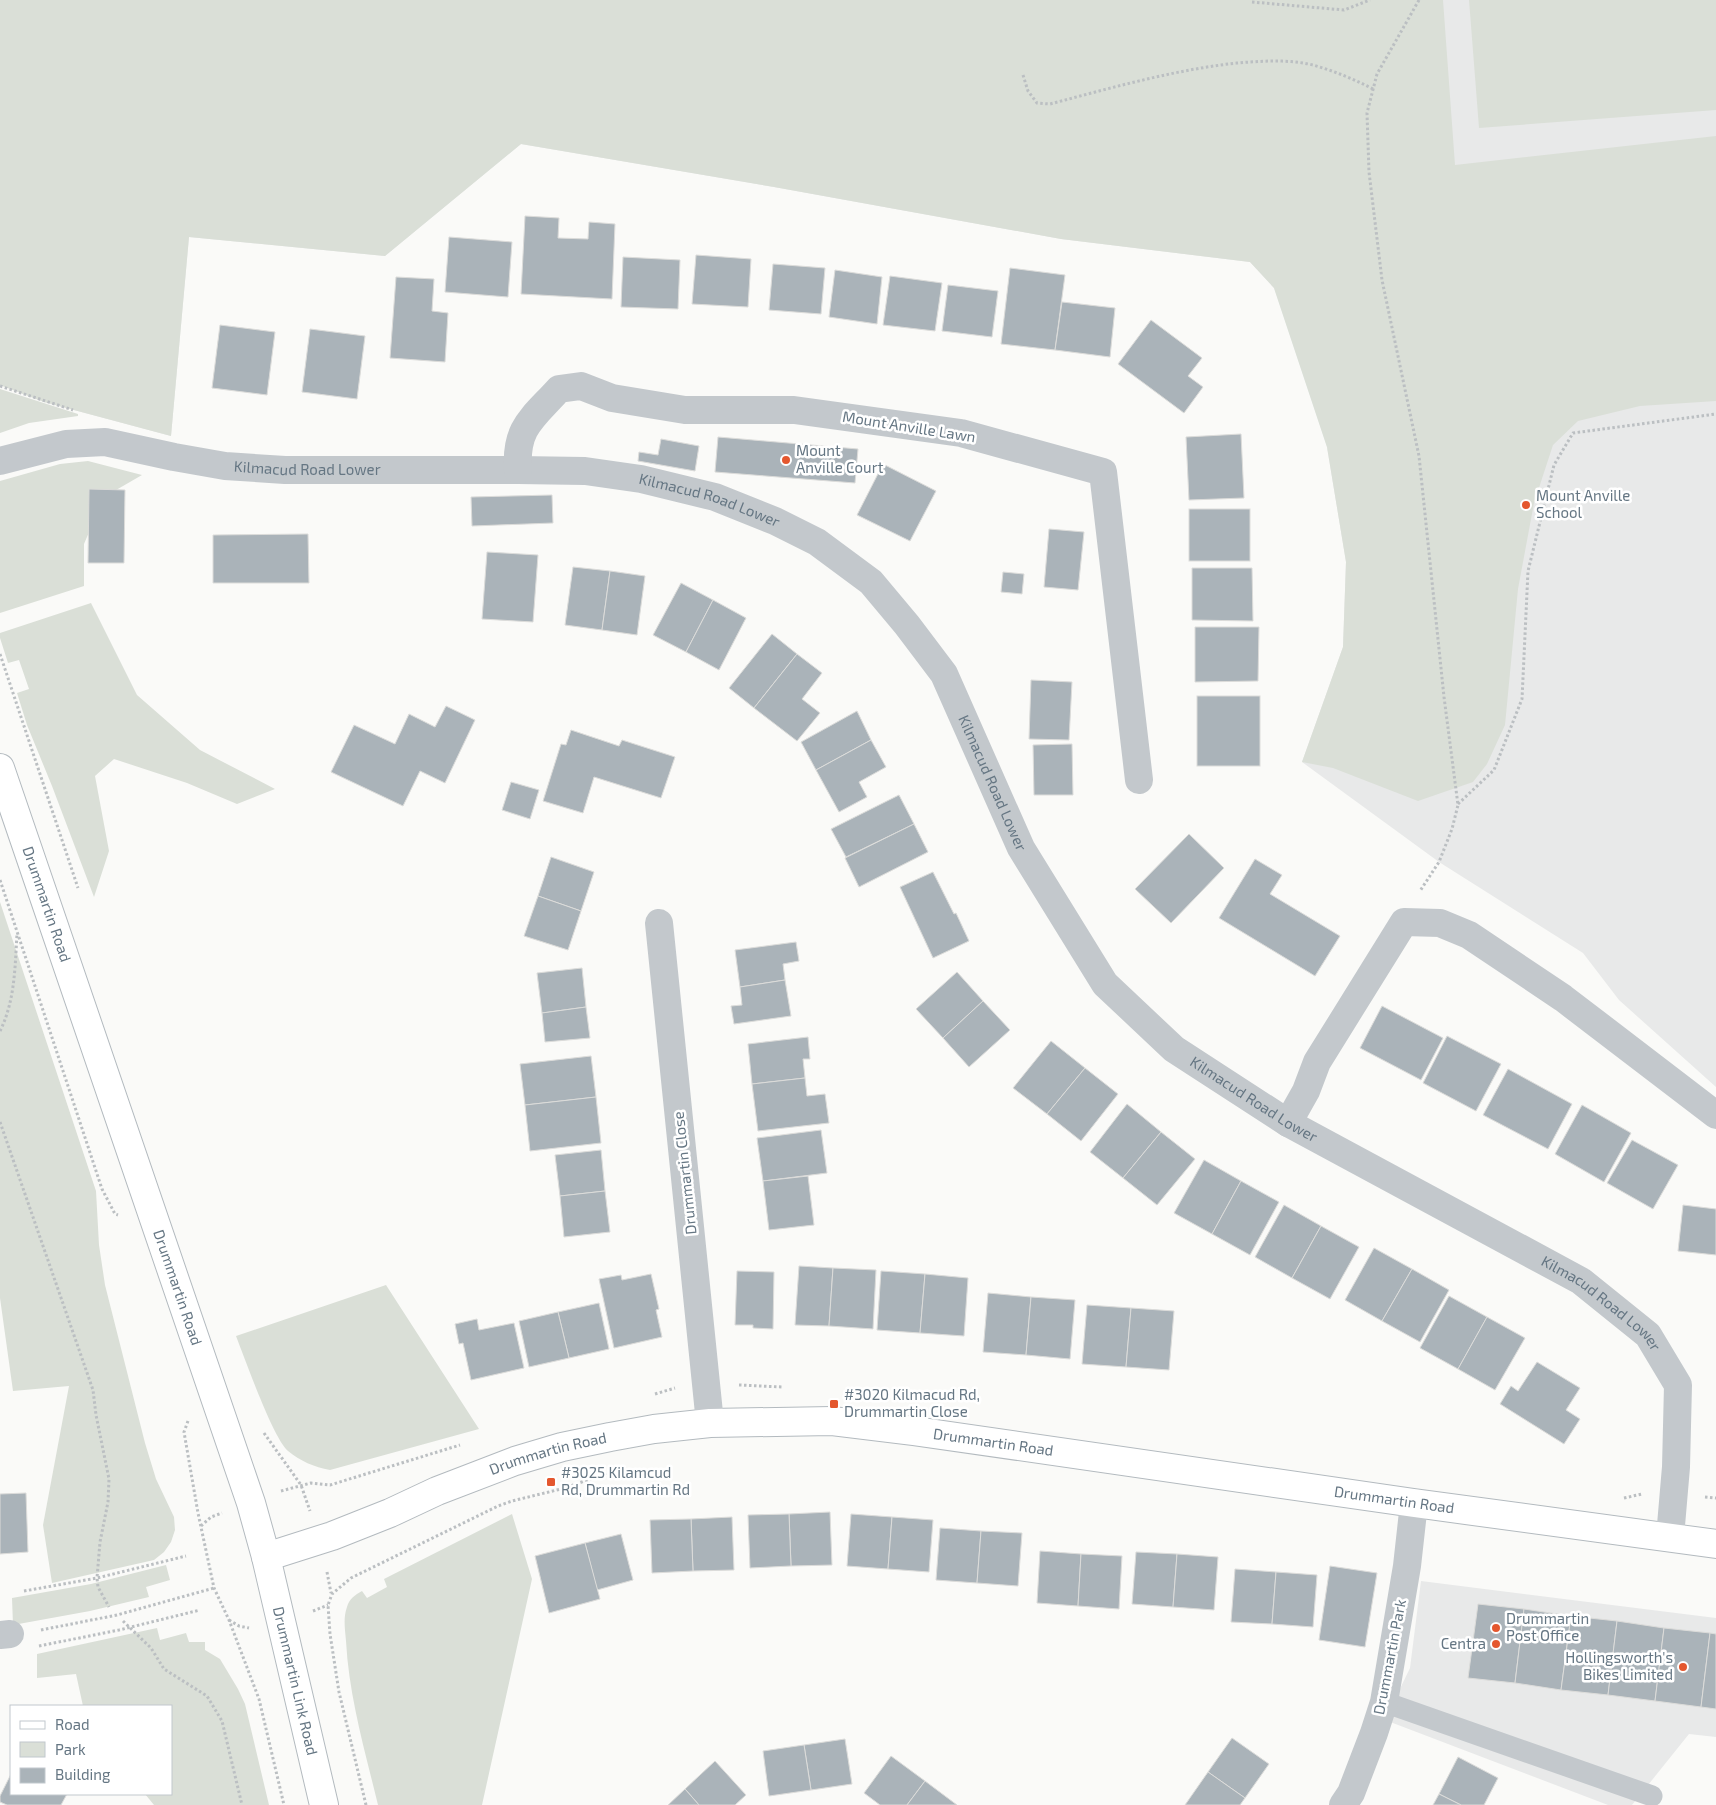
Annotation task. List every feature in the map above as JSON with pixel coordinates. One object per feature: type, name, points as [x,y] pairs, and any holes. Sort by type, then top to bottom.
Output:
[{"type":"main road","name":"Drummartin Road","points":[[0,768],[251,1503],[266,1557],[332,1536],[390,1513],[437,1491],[515,1461],[562,1448],[654,1429],[710,1423],[832,1421],[914,1430],[1414,1503],[1670,1537]]},
{"type":"main road","points":[[1670,1537],[1716,1544]]},
{"type":"main road","name":"Drummartin Link Road","points":[[266,1557],[324,1805]]},
{"type":"street","name":"Mount Anville Lawn","points":[[518,470],[517,452],[523,429],[559,389],[581,386],[612,398],[685,410],[794,410],[961,433],[1103,472],[1139,780]]},
{"type":"street","name":"Kilmacud Road Lower","points":[[0,461],[66,444],[105,442],[174,458],[225,466],[285,470],[585,471],[641,479],[715,497],[774,521],[817,542],[871,582],[944,674],[1021,848],[1106,984],[1174,1049],[1288,1123],[1581,1281],[1648,1335],[1678,1384],[1676,1467],[1670,1537]]},
{"type":"street","points":[[1288,1123],[1306,1091],[1317,1062],[1404,922],[1440,923],[1469,935],[1563,998],[1716,1115]]},
{"type":"street","name":"Drummartin Close","points":[[659,923],[710,1423]]},
{"type":"street","name":"Drummartin Park","points":[[1343,1805],[1351,1793],[1384,1702],[1407,1566],[1414,1503]]},
{"type":"lane","points":[[1384,1702],[1652,1796]]},
{"type":"path","points":[[1252,2],[1277,2],[1344,10],[1370,0]]},
{"type":"path","points":[[1404,922],[1414,900],[1439,862],[1452,829],[1458,805],[1444,697],[1419,456],[1382,280],[1371,182],[1367,113],[1377,74],[1419,0]]},
{"type":"path","points":[[1023,75],[1028,91],[1037,103],[1050,104],[1130,83],[1212,66],[1267,60],[1311,64],[1348,76],[1373,90]]},
{"type":"path","points":[[1458,805],[1494,770],[1522,699],[1528,570],[1554,464],[1573,433],[1716,414]]},
{"type":"path","points":[[0,880],[102,1189]]},
{"type":"path","points":[[0,1031],[8,1015],[13,989],[17,932]]},
{"type":"path","points":[[0,1122],[93,1390],[109,1479],[108,1502],[100,1542],[97,1578],[98,1587],[109,1607]]},
{"type":"path","points":[[261,1428],[301,1485],[306,1497]]},
{"type":"path","points":[[284,1490],[310,1483],[330,1484]]},
{"type":"path","points":[[366,1805],[339,1692],[330,1634],[328,1605],[332,1594],[351,1578],[498,1506],[582,1483]]},
{"type":"path","points":[[194,1493],[214,1588],[229,1620],[258,1699],[284,1805]]},
{"type":"path","points":[[201,1526],[211,1517],[217,1515]]},
{"type":"path","points":[[24,1591],[97,1578],[186,1556]]},
{"type":"path","points":[[328,1576],[332,1594]]},
{"type":"path","points":[[14,1639],[50,1628],[108,1617],[214,1588]]},
{"type":"path","points":[[313,1611],[328,1605]]},
{"type":"path","points":[[14,1639],[130,1628],[200,1610]]},
{"type":"path","points":[[229,1620],[239,1626],[248,1628]]},
{"type":"path","points":[[124,1621],[151,1648],[164,1670],[207,1696],[222,1721],[242,1805]]},
{"type":"shaded area","name":"Mount Anville School","points":[[0,0],[1716,0],[1716,1087],[1619,1000],[1583,953],[1439,862],[1302,762],[1343,647],[1346,562],[1327,447],[1274,288],[1250,262],[1061,239],[521,144],[385,256],[189,237],[171,436],[44,402],[0,385]]},
{"type":"shaded area","points":[[1421,1581],[1716,1618],[1716,1737],[1689,1734],[1632,1805],[1608,1805],[1385,1720],[1410,1668]]},
{"type":"green space","name":"Mount Anville School","points":[[0,0],[1443,0],[1455,165],[1716,136],[1716,401],[1640,406],[1578,421],[1553,445],[1534,503],[1518,589],[1505,725],[1487,764],[1473,782],[1418,801],[1333,768],[1302,762],[1343,647],[1346,562],[1327,447],[1274,288],[1250,262],[1061,239],[521,144],[385,256],[189,237],[171,436],[44,402],[0,385]]},
{"type":"green space","points":[[1469,0],[1716,0],[1716,110],[1479,128]]},
{"type":"green space","points":[[0,389],[78,414],[78,416],[29,423],[0,433]]},
{"type":"green space","points":[[88,461],[142,475],[104,497],[84,544],[84,586],[0,613],[0,481],[60,464]]},
{"type":"green space","points":[[91,603],[137,695],[200,750],[275,789],[237,804],[187,783],[114,759],[95,776],[109,851],[94,897],[27,725],[17,693],[29,689],[19,660],[8,663],[0,638],[0,633]]},
{"type":"green space","points":[[0,902],[96,1191],[99,1245],[105,1285],[145,1443],[156,1479],[174,1517],[175,1530],[171,1542],[164,1552],[154,1560],[52,1583],[43,1525],[69,1386],[13,1391],[0,1298]]},
{"type":"green space","points":[[386,1285],[479,1429],[330,1470],[297,1458],[288,1451],[275,1431],[236,1336]]},
{"type":"green space","points":[[512,1514],[532,1579],[482,1805],[378,1805],[350,1683],[345,1624],[348,1604],[362,1591],[367,1598],[387,1587],[384,1579]]},
{"type":"green space","points":[[166,1565],[170,1580],[146,1587],[149,1597],[90,1611],[13,1625],[12,1598],[91,1584]]},
{"type":"green space","points":[[157,1628],[160,1640],[186,1633],[189,1642],[205,1642],[205,1650],[220,1659],[245,1704],[269,1805],[154,1805],[146,1795],[172,1795],[172,1705],[83,1705],[76,1674],[37,1678],[37,1654]]},
{"type":"building","points":[[525,216],[559,218],[558,238],[588,239],[589,222],[615,224],[612,299],[521,294]]},
{"type":"building","points":[[449,237],[512,242],[508,297],[445,292]]},
{"type":"building","points":[[696,255],[751,259],[748,307],[692,304]]},
{"type":"building","points":[[623,257],[680,260],[678,309],[621,307]]},
{"type":"building","points":[[773,264],[825,268],[821,314],[769,310]]},
{"type":"building","points":[[1010,268],[1065,275],[1055,350],[1001,344]]},
{"type":"building","points":[[835,270],[882,277],[877,324],[829,317]]},
{"type":"building","points":[[890,276],[942,283],[935,331],[883,325]]},
{"type":"building","points":[[396,277],[434,279],[432,311],[448,313],[445,362],[390,358]]},
{"type":"building","points":[[948,285],[998,291],[992,337],[942,331]]},
{"type":"building","points":[[1062,302],[1115,308],[1110,357],[1055,350]]},
{"type":"building","points":[[1151,320],[1202,358],[1188,376],[1203,387],[1184,413],[1118,364]]},
{"type":"building","points":[[220,325],[275,332],[267,395],[212,388]]},
{"type":"building","points":[[310,329],[365,336],[357,399],[302,392]]},
{"type":"building","points":[[1241,434],[1244,498],[1189,500],[1186,437]]},
{"type":"building","name":"Mount Anville Court","points":[[718,437],[858,449],[855,483],[715,472]]},
{"type":"building","points":[[661,439],[699,446],[695,471],[638,461],[639,452],[658,455]]},
{"type":"building","points":[[883,464],[936,491],[910,541],[857,515]]},
{"type":"building","points":[[89,489],[125,490],[124,563],[88,563]]},
{"type":"building","points":[[552,495],[553,523],[472,526],[471,497]]},
{"type":"building","points":[[1189,509],[1250,509],[1250,561],[1189,561]]},
{"type":"building","points":[[1049,529],[1084,532],[1078,590],[1044,587]]},
{"type":"building","points":[[308,534],[309,583],[213,583],[213,535]]},
{"type":"building","points":[[487,552],[538,555],[533,622],[482,619]]},
{"type":"building","points":[[573,567],[610,571],[602,630],[565,625]]},
{"type":"building","points":[[1192,568],[1252,568],[1253,621],[1192,620]]},
{"type":"building","points":[[610,571],[645,576],[637,635],[602,630]]},
{"type":"building","points":[[1003,572],[1024,574],[1022,594],[1001,592]]},
{"type":"building","points":[[681,583],[713,600],[686,652],[653,635]]},
{"type":"building","points":[[713,600],[746,618],[719,670],[686,652]]},
{"type":"building","points":[[1195,627],[1259,627],[1258,681],[1195,682]]},
{"type":"building","points":[[772,634],[797,654],[754,708],[729,688]]},
{"type":"building","points":[[797,654],[822,673],[802,699],[820,713],[797,741],[754,708]]},
{"type":"building","points":[[1031,680],[1072,682],[1069,740],[1029,739]]},
{"type":"building","points":[[1197,696],[1260,696],[1260,766],[1197,766]]},
{"type":"building","points":[[446,706],[475,720],[445,783],[420,771],[403,806],[331,772],[354,725],[395,744],[409,714],[435,727]]},
{"type":"building","points":[[857,711],[871,740],[816,770],[801,742]]},
{"type":"building","points":[[571,730],[619,746],[622,740],[675,757],[661,798],[594,777],[583,813],[543,801],[561,744],[566,745]]},
{"type":"building","points":[[871,740],[886,767],[859,782],[867,797],[839,812],[816,770]]},
{"type":"building","points":[[1072,744],[1073,795],[1034,795],[1033,745]]},
{"type":"building","points":[[511,782],[539,790],[530,819],[502,810]]},
{"type":"building","points":[[899,795],[914,824],[846,857],[831,829]]},
{"type":"building","points":[[914,824],[928,852],[859,887],[845,858]]},
{"type":"building","points":[[1189,834],[1224,868],[1171,923],[1135,889]]},
{"type":"building","points":[[551,857],[594,872],[581,911],[538,896]]},
{"type":"building","points":[[1255,859],[1282,875],[1270,894],[1340,936],[1315,976],[1219,918]]},
{"type":"building","points":[[933,872],[969,941],[933,958],[900,887]]},
{"type":"building","points":[[538,896],[581,911],[568,950],[524,936]]},
{"type":"building","points":[[796,942],[799,961],[783,964],[785,980],[740,987],[735,950]]},
{"type":"building","points":[[582,968],[586,1007],[542,1013],[537,973]]},
{"type":"building","points":[[957,972],[983,1001],[943,1038],[916,1009]]},
{"type":"building","points":[[785,980],[791,1016],[734,1024],[731,1006],[742,1005],[740,987]]},
{"type":"building","points":[[983,1001],[1010,1030],[969,1067],[943,1038]]},
{"type":"building","points":[[1382,1006],[1443,1038],[1421,1080],[1360,1048]]},
{"type":"building","points":[[586,1007],[590,1038],[545,1042],[542,1013]]},
{"type":"building","points":[[1447,1036],[1501,1064],[1476,1111],[1423,1083]]},
{"type":"building","points":[[808,1037],[810,1059],[803,1059],[805,1078],[752,1084],[748,1044]]},
{"type":"building","points":[[1051,1041],[1085,1068],[1047,1114],[1013,1088]]},
{"type":"building","points":[[591,1056],[596,1097],[525,1105],[520,1064]]},
{"type":"building","points":[[1085,1068],[1118,1094],[1081,1141],[1047,1114]]},
{"type":"building","points":[[1508,1069],[1572,1104],[1548,1149],[1483,1115]]},
{"type":"building","points":[[805,1078],[807,1096],[825,1094],[829,1123],[758,1131],[752,1084]]},
{"type":"building","points":[[596,1097],[601,1143],[530,1151],[525,1105]]},
{"type":"building","points":[[1127,1104],[1161,1132],[1123,1178],[1090,1152]]},
{"type":"building","points":[[1582,1105],[1631,1133],[1604,1182],[1555,1154]]},
{"type":"building","points":[[821,1130],[827,1173],[763,1181],[757,1138]]},
{"type":"building","points":[[1161,1132],[1195,1159],[1157,1205],[1123,1178]]},
{"type":"building","points":[[1632,1140],[1678,1165],[1653,1209],[1607,1183]]},
{"type":"building","points":[[601,1150],[605,1191],[560,1196],[555,1155]]},
{"type":"building","points":[[1204,1160],[1241,1181],[1212,1234],[1174,1213]]},
{"type":"building","points":[[808,1176],[814,1225],[769,1230],[763,1181]]},
{"type":"building","points":[[1241,1181],[1279,1202],[1250,1255],[1212,1234]]},
{"type":"building","points":[[605,1191],[610,1232],[564,1237],[560,1196]]},
{"type":"building","points":[[1284,1205],[1321,1226],[1292,1278],[1255,1257]]},
{"type":"building","points":[[1683,1205],[1716,1209],[1716,1255],[1678,1251]]},
{"type":"building","points":[[1321,1226],[1359,1247],[1330,1299],[1292,1278]]},
{"type":"building","points":[[1374,1248],[1412,1269],[1382,1321],[1345,1300]]},
{"type":"building","points":[[799,1266],[833,1268],[829,1326],[795,1325]]},
{"type":"building","points":[[833,1268],[876,1270],[873,1329],[829,1326]]},
{"type":"building","points":[[1412,1269],[1449,1290],[1420,1342],[1382,1321]]},
{"type":"building","points":[[737,1271],[774,1272],[773,1329],[753,1328],[753,1325],[735,1325]]},
{"type":"building","points":[[881,1271],[925,1274],[920,1333],[877,1330]]},
{"type":"building","points":[[651,1274],[659,1309],[656,1310],[662,1337],[614,1348],[599,1279],[621,1275],[622,1280]]},
{"type":"building","points":[[925,1274],[968,1278],[964,1336],[920,1333]]},
{"type":"building","points":[[988,1293],[1031,1297],[1026,1355],[983,1352]]},
{"type":"building","points":[[1449,1296],[1487,1317],[1458,1369],[1420,1348]]},
{"type":"building","points":[[1031,1297],[1075,1300],[1070,1359],[1026,1355]]},
{"type":"building","points":[[599,1303],[609,1349],[569,1358],[558,1312]]},
{"type":"building","points":[[1087,1305],[1131,1308],[1126,1367],[1082,1364]]},
{"type":"building","points":[[1131,1308],[1174,1311],[1169,1370],[1126,1367]]},
{"type":"building","points":[[558,1312],[569,1358],[529,1367],[519,1321]]},
{"type":"building","points":[[1487,1317],[1525,1338],[1495,1390],[1458,1369]]},
{"type":"building","points":[[477,1319],[479,1330],[514,1323],[524,1368],[471,1380],[463,1343],[459,1344],[455,1324]]},
{"type":"building","points":[[1537,1362],[1580,1388],[1566,1410],[1580,1419],[1564,1444],[1500,1404],[1511,1386],[1518,1391]]},
{"type":"building","points":[[26,1493],[28,1552],[0,1554],[0,1494]]},
{"type":"building","points":[[830,1512],[832,1565],[791,1566],[789,1514]]},
{"type":"building","points":[[789,1514],[791,1566],[750,1568],[748,1515]]},
{"type":"building","points":[[851,1514],[892,1517],[888,1569],[847,1566]]},
{"type":"building","points":[[732,1517],[734,1570],[693,1571],[691,1519]]},
{"type":"building","points":[[892,1517],[933,1520],[929,1572],[888,1569]]},
{"type":"building","points":[[691,1519],[693,1571],[652,1573],[650,1520]]},
{"type":"building","points":[[940,1528],[981,1531],[977,1583],[936,1580]]},
{"type":"building","points":[[981,1531],[1022,1533],[1018,1586],[977,1583]]},
{"type":"building","points":[[621,1534],[633,1580],[597,1590],[585,1543]]},
{"type":"building","points":[[585,1543],[600,1599],[549,1613],[535,1556]]},
{"type":"building","points":[[1040,1551],[1081,1554],[1078,1606],[1037,1603]]},
{"type":"building","points":[[1136,1552],[1177,1554],[1173,1607],[1132,1604]]},
{"type":"building","points":[[1081,1554],[1122,1556],[1119,1609],[1078,1606]]},
{"type":"building","points":[[1177,1554],[1218,1557],[1214,1610],[1173,1607]]},
{"type":"building","points":[[1330,1566],[1377,1573],[1365,1647],[1319,1640]]},
{"type":"building","points":[[1235,1569],[1276,1572],[1272,1624],[1231,1622]]},
{"type":"building","points":[[1276,1572],[1317,1575],[1313,1627],[1272,1624]]},
{"type":"building","name":"Centra","points":[[1478,1604],[1524,1609],[1515,1683],[1468,1678]]},
{"type":"building","points":[[1524,1609],[1571,1616],[1561,1690],[1515,1683]]},
{"type":"building","points":[[1571,1616],[1617,1621],[1608,1695],[1561,1690]]},
{"type":"building","points":[[1617,1621],[1664,1628],[1655,1701],[1608,1695]]},
{"type":"building","name":"Hollingsworth's Bikes Limited","points":[[1664,1628],[1710,1633],[1701,1707],[1655,1701]]},
{"type":"building","points":[[1710,1633],[1716,1634],[1716,1709],[1701,1707]]},
{"type":"building","points":[[1232,1738],[1269,1764],[1245,1798],[1208,1772]]},
{"type":"building","points":[[845,1739],[852,1784],[811,1790],[804,1745]]},
{"type":"building","points":[[804,1745],[811,1790],[769,1796],[763,1751]]},
{"type":"building","points":[[891,1756],[925,1781],[907,1805],[880,1805],[864,1793]]},
{"type":"building","points":[[1458,1757],[1498,1778],[1484,1805],[1461,1805],[1439,1794]]},
{"type":"building","points":[[715,1761],[746,1795],[735,1805],[699,1805],[685,1789]]},
{"type":"building","points":[[1208,1772],[1245,1798],[1240,1805],[1185,1805]]},
{"type":"building","points":[[10,1776],[10,1795],[66,1795],[61,1805],[7,1805],[0,1802],[0,1796]]},
{"type":"building","points":[[925,1781],[957,1805],[907,1805]]},
{"type":"building","points":[[685,1789],[699,1805],[668,1805]]},
{"type":"building","points":[[1439,1794],[1461,1805],[1433,1805]]},
{"type":"place","name":"Mount Anville Court","points":[[786,460]]},
{"type":"place","name":"Mount Anville School","points":[[1526,505]]},
{"type":"place","name":"#3020 Kilmacud Rd, Drummartin Close","points":[[834,1404]]},
{"type":"place","name":"#3025 Kilamcud Rd, Drummartin Rd","points":[[551,1482]]},
{"type":"place","name":"Drummartin Post Office","points":[[1496,1628]]},
{"type":"place","name":"Centra","points":[[1496,1644]]},
{"type":"place","name":"Hollingsworth's Bikes Limited","points":[[1683,1667]]}]
